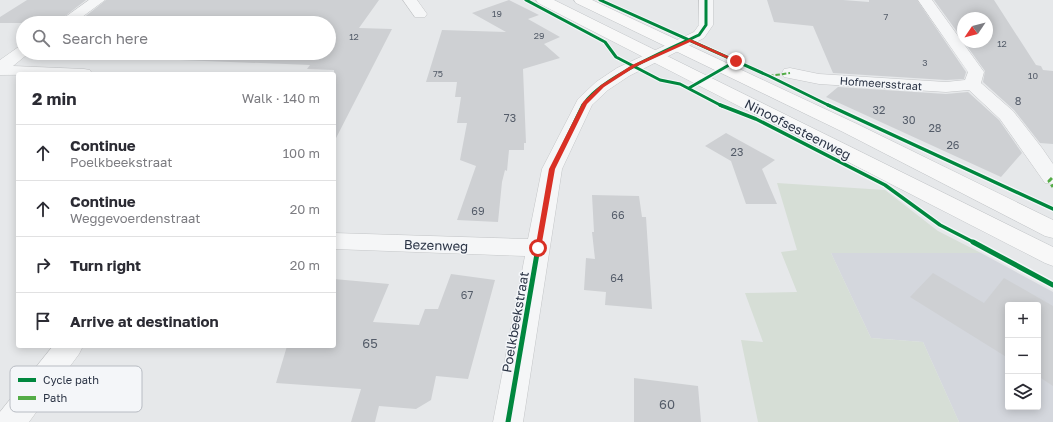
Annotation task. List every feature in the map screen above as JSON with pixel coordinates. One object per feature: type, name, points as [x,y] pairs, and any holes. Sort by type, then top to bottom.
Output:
[{"type":"main road","name":"Ninoofsesteenweg","points":[[543,0],[1053,258]]},
{"type":"main road","name":"Ninoofsesteenweg","points":[[581,0],[723,69],[850,128],[1053,230]]},
{"type":"street","points":[[74,16],[98,0]]},
{"type":"street","points":[[410,0],[420,14]]},
{"type":"street","name":"Poelkbeekstraat","points":[[508,422],[552,169],[584,103],[612,78],[654,56],[690,40],[703,30],[706,25],[706,0]]},
{"type":"street","points":[[925,0],[976,72],[972,84],[988,94],[1016,127],[1052,178]]},
{"type":"street","points":[[0,69],[16,56]]},
{"type":"street","points":[[0,69],[50,72]]},
{"type":"street","name":"Hofmeersstraat","points":[[790,73],[819,79],[946,87],[972,84]]},
{"type":"street","name":"Bezenweg","points":[[336,242],[538,248]]},
{"type":"street","points":[[54,366],[67,348]]},
{"type":"street","points":[[11,422],[19,412]]},
{"type":"shaded area","points":[[777,183],[885,190],[938,231],[981,253],[831,253],[871,338],[923,342],[959,422],[758,422],[741,340],[763,342],[745,293],[797,292],[781,252],[797,250]]},
{"type":"shaded area","points":[[831,253],[981,253],[1053,292],[1053,422],[959,422],[923,342],[871,338]]},
{"type":"building","points":[[27,0],[86,0],[65,16],[16,16],[16,23],[0,23],[0,17]]},
{"type":"building","points":[[106,0],[379,0],[359,28],[392,29],[336,138],[336,72],[334,72],[334,70],[307,69],[310,65],[180,60],[336,60],[336,16],[86,16]]},
{"type":"building","points":[[509,0],[539,15],[528,19],[560,37],[544,44],[560,58],[523,69],[526,143],[524,143],[524,150],[509,150],[507,171],[505,170],[502,182],[498,222],[457,220],[476,166],[460,160],[467,123],[457,123],[461,97],[455,97],[457,82],[426,82],[442,30],[506,32],[472,13]]},
{"type":"building","points":[[767,0],[843,0],[869,2],[869,0],[917,0],[966,72],[964,79],[946,80],[833,73],[813,26],[774,22]]},
{"type":"building","points":[[934,0],[994,0],[1036,65],[1041,66],[1043,70],[1053,71],[1053,144],[1040,143],[1014,110],[983,82],[985,71],[968,48],[993,48],[993,12],[957,12],[957,32]]},
{"type":"building","points":[[838,87],[946,94],[968,92],[999,120],[1022,153],[1001,177],[826,97]]},
{"type":"building","points":[[726,133],[775,160],[762,169],[777,204],[746,204],[731,161],[705,146]]},
{"type":"building","points":[[592,195],[639,196],[642,217],[646,217],[652,309],[605,305],[606,292],[584,290],[586,258],[595,259],[592,232],[594,232]]},
{"type":"building","points":[[933,273],[984,303],[1004,278],[1053,306],[1053,386],[1041,378],[1041,302],[1005,302],[1005,356],[910,297]]},
{"type":"building","points":[[451,274],[495,280],[468,379],[436,376],[431,400],[416,409],[379,406],[375,422],[351,422],[361,389],[276,383],[286,348],[336,348],[336,279],[389,284],[373,322],[419,325],[425,309],[438,309]]},
{"type":"building","points":[[634,378],[698,386],[701,422],[634,422]]},
{"type":"marked path","points":[[769,76],[790,73]]},
{"type":"marked path","points":[[1052,178],[1049,181],[1053,187]]},
{"type":"cycle path","points":[[526,0],[605,42],[616,57],[660,80],[680,84],[728,109],[756,119],[885,185],[940,225],[1053,285]]},
{"type":"cycle path","points":[[600,0],[769,76],[781,83],[1053,209]]},
{"type":"cycle path","points":[[508,422],[552,169],[584,103],[602,86],[623,72],[699,35],[706,25],[706,0]]},
{"type":"cycle path","points":[[689,88],[736,61]]},
{"type":"route","points":[[538,248],[552,169],[584,103],[612,78],[690,40],[736,61]]}]
